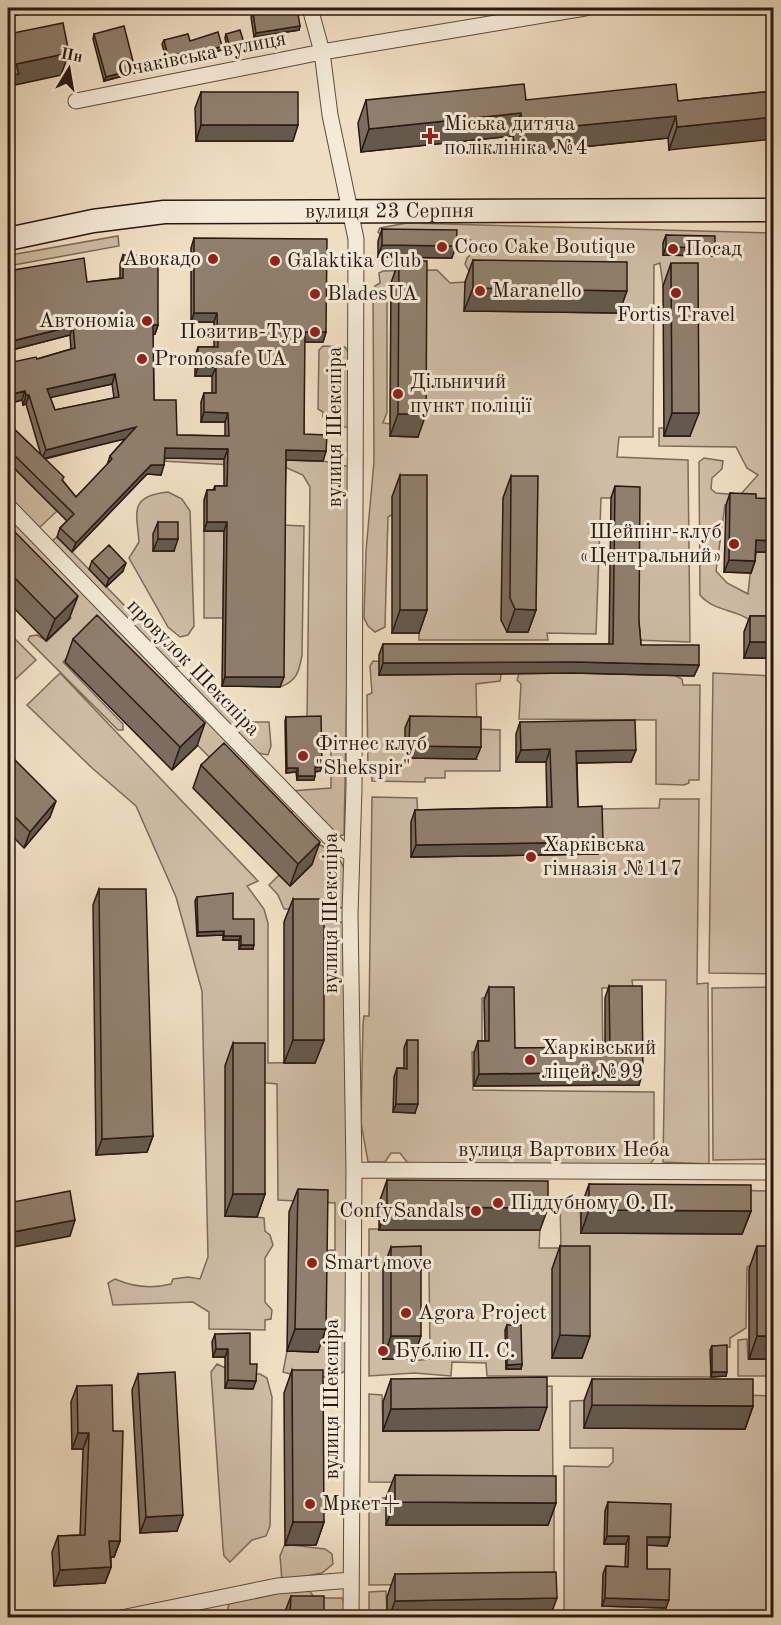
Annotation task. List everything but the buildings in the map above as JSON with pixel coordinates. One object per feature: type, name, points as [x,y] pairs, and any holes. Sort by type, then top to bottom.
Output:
[{"type":"street","name":"вулиця Шекспіра","points":[[310,8],[322,52],[330,115],[348,210],[356,238],[350,914],[354,1170],[351,1617]]},
{"type":"street","name":"Очаківська вулиця","points":[[76,102],[322,52],[585,8]]},
{"type":"street","name":"вулиця 23 Серпня","points":[[8,239],[93,221],[164,212],[774,210]]},
{"type":"street","name":"провулок Шекспіра","points":[[8,506],[277,785],[340,848],[352,854]]},
{"type":"street","name":"вулиця Вартових Неба","points":[[354,1170],[774,1172]]},
{"type":"street","points":[[121,1617],[277,1586],[351,1580]]},
{"type":"shaded area","points":[[407,223],[773,233],[773,524],[737,503],[725,505],[716,571],[727,583],[748,594],[753,546],[774,552],[773,625],[756,626],[743,616],[713,605],[700,595],[699,462],[704,458],[723,461],[722,469],[712,478],[711,489],[716,493],[740,495],[758,475],[747,468],[736,447],[659,446],[659,428],[664,428],[664,436],[690,436],[689,286],[663,286],[660,263],[654,265],[653,437],[619,437],[617,457],[688,460],[690,642],[634,640],[635,498],[601,498],[596,634],[547,633],[548,640],[419,640],[419,498],[388,517],[385,627],[375,632],[368,626],[364,618],[366,551],[374,461],[373,295],[375,286],[380,283],[379,273],[383,271],[437,270],[450,283],[465,282],[467,311],[470,273],[465,264],[467,258],[475,251],[476,242],[462,237],[384,238],[378,232],[380,228]],"holes":[[[387,283],[391,283],[390,424],[383,423],[387,412]]]},
{"type":"shaded area","points":[[118,236],[119,246],[8,266],[11,255]]},
{"type":"shaded area","points":[[323,346],[345,347],[351,356],[351,427],[338,427],[337,417],[323,417],[323,412],[318,409],[319,350]]},
{"type":"shaded area","points":[[162,457],[323,461],[351,467],[344,835],[335,836],[291,791],[331,788],[331,742],[320,742],[307,719],[310,487],[303,475],[287,468],[162,461]]},
{"type":"shaded area","points":[[8,462],[57,511],[38,529],[8,499]]},
{"type":"shaded area","points":[[168,492],[182,499],[190,511],[194,626],[188,635],[180,637],[168,627],[129,558],[139,542],[137,514],[141,502],[146,497]]},
{"type":"shaded area","points":[[8,513],[295,810],[291,813],[224,772],[89,635],[63,662],[123,724],[123,730],[118,730],[28,640],[30,636],[37,635],[47,641],[71,618],[8,554]]},
{"type":"shaded area","points":[[282,525],[304,526],[302,655],[294,679],[280,687]]},
{"type":"shaded area","points":[[204,531],[224,531],[223,618],[204,618]]},
{"type":"shaded area","points":[[57,537],[183,665],[173,668],[52,541]]},
{"type":"shaded area","points":[[8,632],[36,660],[8,686]]},
{"type":"shaded area","points":[[373,661],[502,670],[500,681],[476,684],[477,729],[500,730],[500,771],[445,771],[445,778],[425,778],[425,782],[372,781],[372,773],[368,772],[367,695],[372,693],[370,666]]},
{"type":"shaded area","points":[[520,670],[664,670],[682,679],[683,685],[700,685],[699,780],[689,780],[689,783],[684,785],[656,784],[656,720],[519,719],[521,684],[517,680]]},
{"type":"shaded area","points":[[60,673],[258,881],[247,886],[264,909],[268,923],[268,1063],[315,1062],[315,922],[348,922],[347,1369],[334,1376],[316,1377],[283,1372],[287,1351],[317,1352],[319,1251],[335,1250],[335,1203],[278,1200],[277,1084],[257,1082],[256,1217],[264,1218],[265,1231],[270,1235],[273,1245],[265,1258],[265,1302],[272,1310],[271,1319],[265,1320],[265,1330],[209,1329],[209,1312],[193,1302],[113,1305],[108,1283],[115,1279],[149,1287],[171,1284],[173,1279],[188,1277],[200,1279],[208,1257],[202,991],[176,897],[136,806],[92,768],[27,705]]},
{"type":"shaded area","points":[[713,673],[773,676],[773,974],[709,973]]},
{"type":"shaded area","points":[[193,675],[243,722],[269,722],[271,746],[268,755],[253,752],[188,683]]},
{"type":"shaded area","name":"Харківський ліцей №99","points":[[372,797],[417,798],[418,822],[411,822],[412,857],[598,854],[598,809],[659,808],[660,799],[699,799],[697,984],[708,983],[709,1164],[663,1162],[666,980],[632,980],[633,988],[602,988],[603,1058],[512,1058],[511,998],[482,998],[482,1052],[472,1052],[473,1090],[654,1092],[654,1159],[650,1164],[413,1164],[407,1162],[400,1153],[391,1153],[385,1162],[368,1162],[361,1123],[363,1024],[364,1016],[369,1016]]},
{"type":"shaded area","points":[[318,844],[336,855],[341,862],[346,877],[347,907],[284,909],[278,895],[269,885],[279,875],[290,886],[312,865]]},
{"type":"shaded area","points":[[773,987],[773,1159],[713,1160],[712,988]]},
{"type":"shaded area","points":[[770,1186],[773,1186],[773,1264],[757,1262],[747,1267],[746,1328],[730,1338],[730,1347],[715,1347],[711,1377],[487,1376],[486,1363],[452,1362],[451,1376],[414,1373],[369,1376],[369,1229],[540,1228],[539,1248],[561,1248],[560,1199],[580,1199],[581,1233],[729,1190],[768,1191]],"holes":[[[413,1269],[429,1270],[429,1359],[413,1361]]]},
{"type":"shaded area","points":[[747,1339],[748,1359],[773,1359],[773,1376],[738,1376],[738,1340]]},
{"type":"shaded area","points":[[217,1364],[238,1374],[260,1374],[267,1378],[272,1397],[270,1526],[266,1536],[252,1540],[230,1562],[224,1556],[223,1547],[211,1372]]},
{"type":"shaded area","points":[[552,1386],[553,1483],[369,1482],[369,1394],[382,1395],[383,1431],[538,1430],[538,1387]]},
{"type":"shaded area","points":[[773,1396],[773,1617],[564,1618],[564,1466],[608,1467],[613,1462],[613,1448],[570,1448],[570,1401]]},
{"type":"shaded area","points":[[369,1498],[386,1498],[387,1525],[547,1525],[554,1499],[554,1583],[369,1585]]},
{"type":"shaded area","points":[[284,1546],[325,1549],[332,1554],[333,1564],[322,1573],[282,1581],[280,1556]]},
{"type":"shaded area","points":[[307,1588],[315,1598],[342,1598],[350,1618],[225,1618],[229,1604],[267,1594]]},
{"type":"shaded area","points":[[386,1591],[387,1617],[369,1618],[369,1592]]},
{"type":"place","name":"Міська дитяча поліклініка №4","points":[[430,136]]},
{"type":"place","name":"Coco Cake Boutique","points":[[442,247]]},
{"type":"place","name":"Посад","points":[[673,249]]},
{"type":"place","name":"Авокадо","points":[[213,259]]},
{"type":"place","name":"Galaktika Club","points":[[275,261]]},
{"type":"place","name":"Maranello","points":[[480,291]]},
{"type":"place","name":"Fortis Travel","points":[[676,293]]},
{"type":"place","name":"BladesUA","points":[[315,294]]},
{"type":"place","name":"Автономіа","points":[[147,321]]},
{"type":"place","name":"Позитив-Тур","points":[[315,332]]},
{"type":"place","name":"Promosafe UA","points":[[142,359]]},
{"type":"place","name":"Дільничий пункт поліції","points":[[398,394]]},
{"type":"place","name":"Шейпінг-клуб «Центральний»","points":[[734,544]]},
{"type":"place","name":"Фітнес клуб \"Shekspir\"","points":[[303,756]]},
{"type":"place","name":"Харківська гімназія №117","points":[[531,857]]},
{"type":"place","name":"Харківський ліцей №99","points":[[530,1060]]},
{"type":"place","name":"Піддубному О. П.","points":[[498,1203]]},
{"type":"place","name":"ConfySandals","points":[[476,1211]]},
{"type":"place","name":"Smart move","points":[[312,1263]]},
{"type":"place","name":"Agora Project","points":[[406,1313]]},
{"type":"place","name":"Бублію П. С.","points":[[383,1351]]},
{"type":"place","name":"Мркет+","points":[[310,1504]]}]
